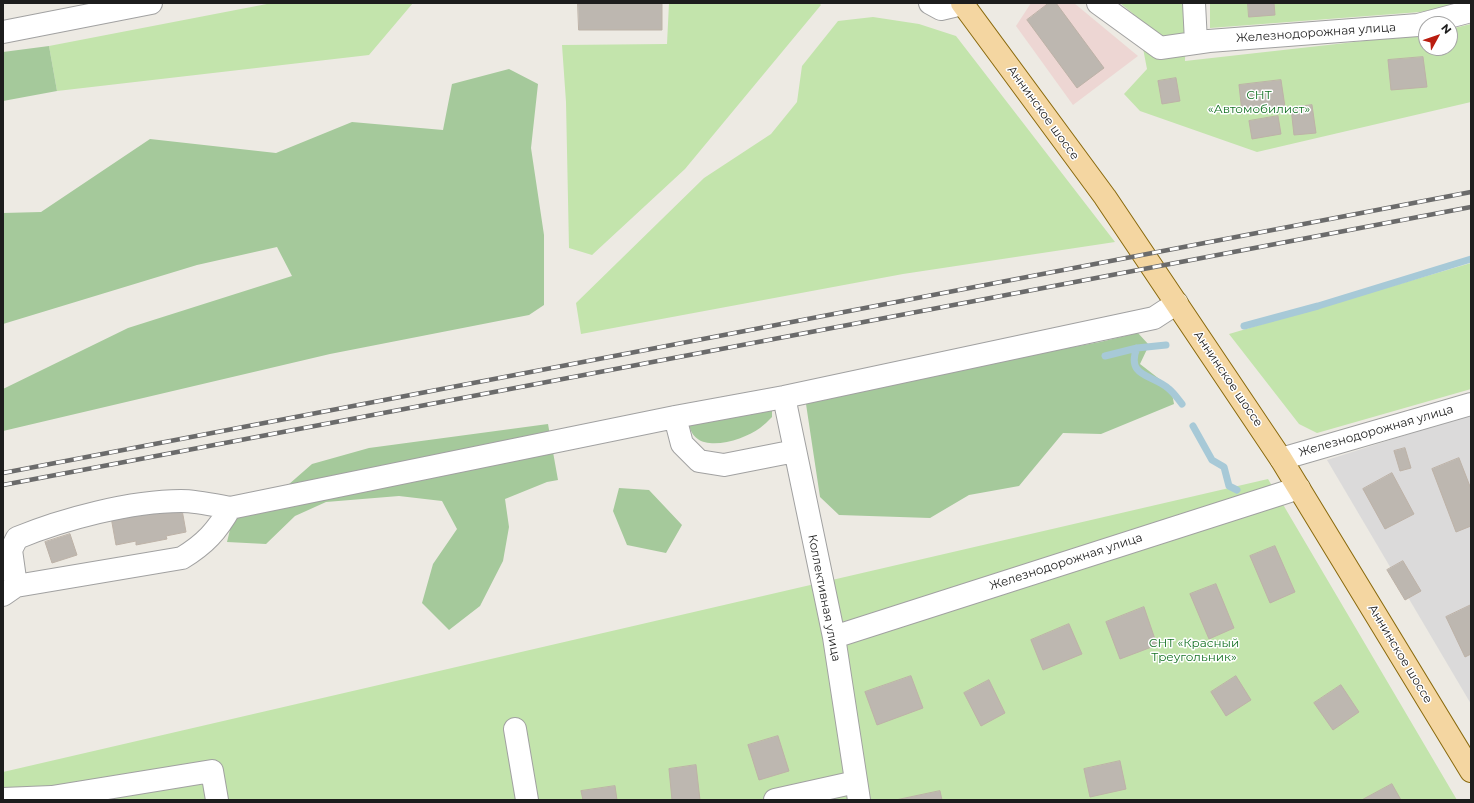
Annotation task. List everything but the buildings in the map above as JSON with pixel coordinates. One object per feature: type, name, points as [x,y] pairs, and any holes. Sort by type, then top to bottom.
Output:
[{"type":"main road","name":"Аннинское шоссе","points":[[962,3],[1104,197],[1281,459],[1471,771]]},
{"type":"street","points":[[3,32],[151,3]]},
{"type":"street","points":[[930,3],[941,9],[962,3]]},
{"type":"street","name":"Железнодорожная улица","points":[[1098,3],[1160,48],[1196,42],[1418,25],[1471,11]]},
{"type":"street","points":[[1194,3],[1196,42]]},
{"type":"street","points":[[230,508],[218,528],[198,548],[182,558],[10,590],[11,550],[17,538],[39,529],[145,503],[183,501],[230,508],[784,397],[1154,318],[1177,303]]},
{"type":"street","name":"Коллективная улица","points":[[784,397],[834,637],[858,791]]},
{"type":"street","name":"Железнодорожная улица","points":[[1281,459],[1471,404]]},
{"type":"street","points":[[675,418],[682,444],[699,461],[724,465],[795,451]]},
{"type":"street","name":"Железнодорожная улица","points":[[834,637],[1299,488]]},
{"type":"street","points":[[515,730],[527,800]]},
{"type":"street","points":[[3,799],[53,799],[212,771],[217,800]]},
{"type":"street","points":[[775,800],[858,791]]},
{"type":"shaded area","points":[[1031,3],[1074,3],[1138,56],[1073,105],[1016,26]]},
{"type":"shaded area","points":[[1471,414],[1471,704],[1327,460]]},
{"type":"green space","points":[[272,3],[413,3],[369,55],[57,91],[49,46]]},
{"type":"green space","points":[[669,3],[819,3],[821,5],[685,169],[592,255],[569,248],[566,102],[562,45],[667,44]]},
{"type":"green space","name":"СНТ «Автомобилист»","points":[[1120,3],[1186,3],[1185,61],[1418,35],[1418,56],[1458,56],[1458,27],[1471,24],[1471,102],[1257,152],[1140,111],[1124,94],[1147,69],[1137,17]]},
{"type":"green space","points":[[1210,3],[1468,3],[1420,12],[1210,28]]},
{"type":"green space","points":[[873,17],[919,24],[956,36],[1115,242],[903,274],[581,334],[576,303],[704,178],[771,134],[797,102],[802,66],[838,21]]},
{"type":"green space","points":[[49,46],[57,91],[3,101],[3,52]]},
{"type":"green space","points":[[509,69],[538,84],[531,148],[544,235],[544,305],[529,315],[330,354],[3,431],[3,389],[128,328],[292,276],[277,247],[197,265],[3,324],[3,213],[41,212],[150,139],[276,153],[352,122],[443,130],[452,84]]},
{"type":"green space","points":[[1471,263],[1471,389],[1317,433],[1299,424],[1229,334]]},
{"type":"green space","points":[[1138,333],[1149,345],[1140,364],[1171,388],[1174,404],[1101,434],[1063,433],[1019,486],[969,495],[930,518],[839,515],[820,497],[806,404],[825,393],[1100,342]]},
{"type":"green space","points":[[772,410],[772,417],[752,433],[731,441],[719,443],[708,443],[699,440],[692,434],[689,423]]},
{"type":"green space","points":[[548,424],[558,480],[547,482],[505,499],[509,527],[503,561],[480,606],[449,630],[422,603],[433,564],[457,529],[442,501],[399,496],[326,502],[295,516],[266,544],[227,542],[234,513],[280,492],[312,464],[369,448]]},
{"type":"green space","name":"СНТ «Красный Треугольник»","points":[[1268,479],[1457,800],[3,800],[3,772]]},
{"type":"green space","points":[[619,488],[649,490],[682,525],[666,553],[627,545],[613,511]]},
{"type":"waterway","points":[[1244,326],[1318,306],[1471,259]]},
{"type":"waterway","points":[[1105,356],[1137,348],[1166,345]]},
{"type":"waterway","points":[[1137,348],[1134,358],[1135,365],[1138,370],[1163,384],[1182,404]]},
{"type":"waterway","points":[[1193,426],[1212,460],[1224,467],[1229,486],[1237,490]]},
{"type":"railway","points":[[3,473],[1471,192]]},
{"type":"railway","points":[[3,485],[1471,207]]}]
